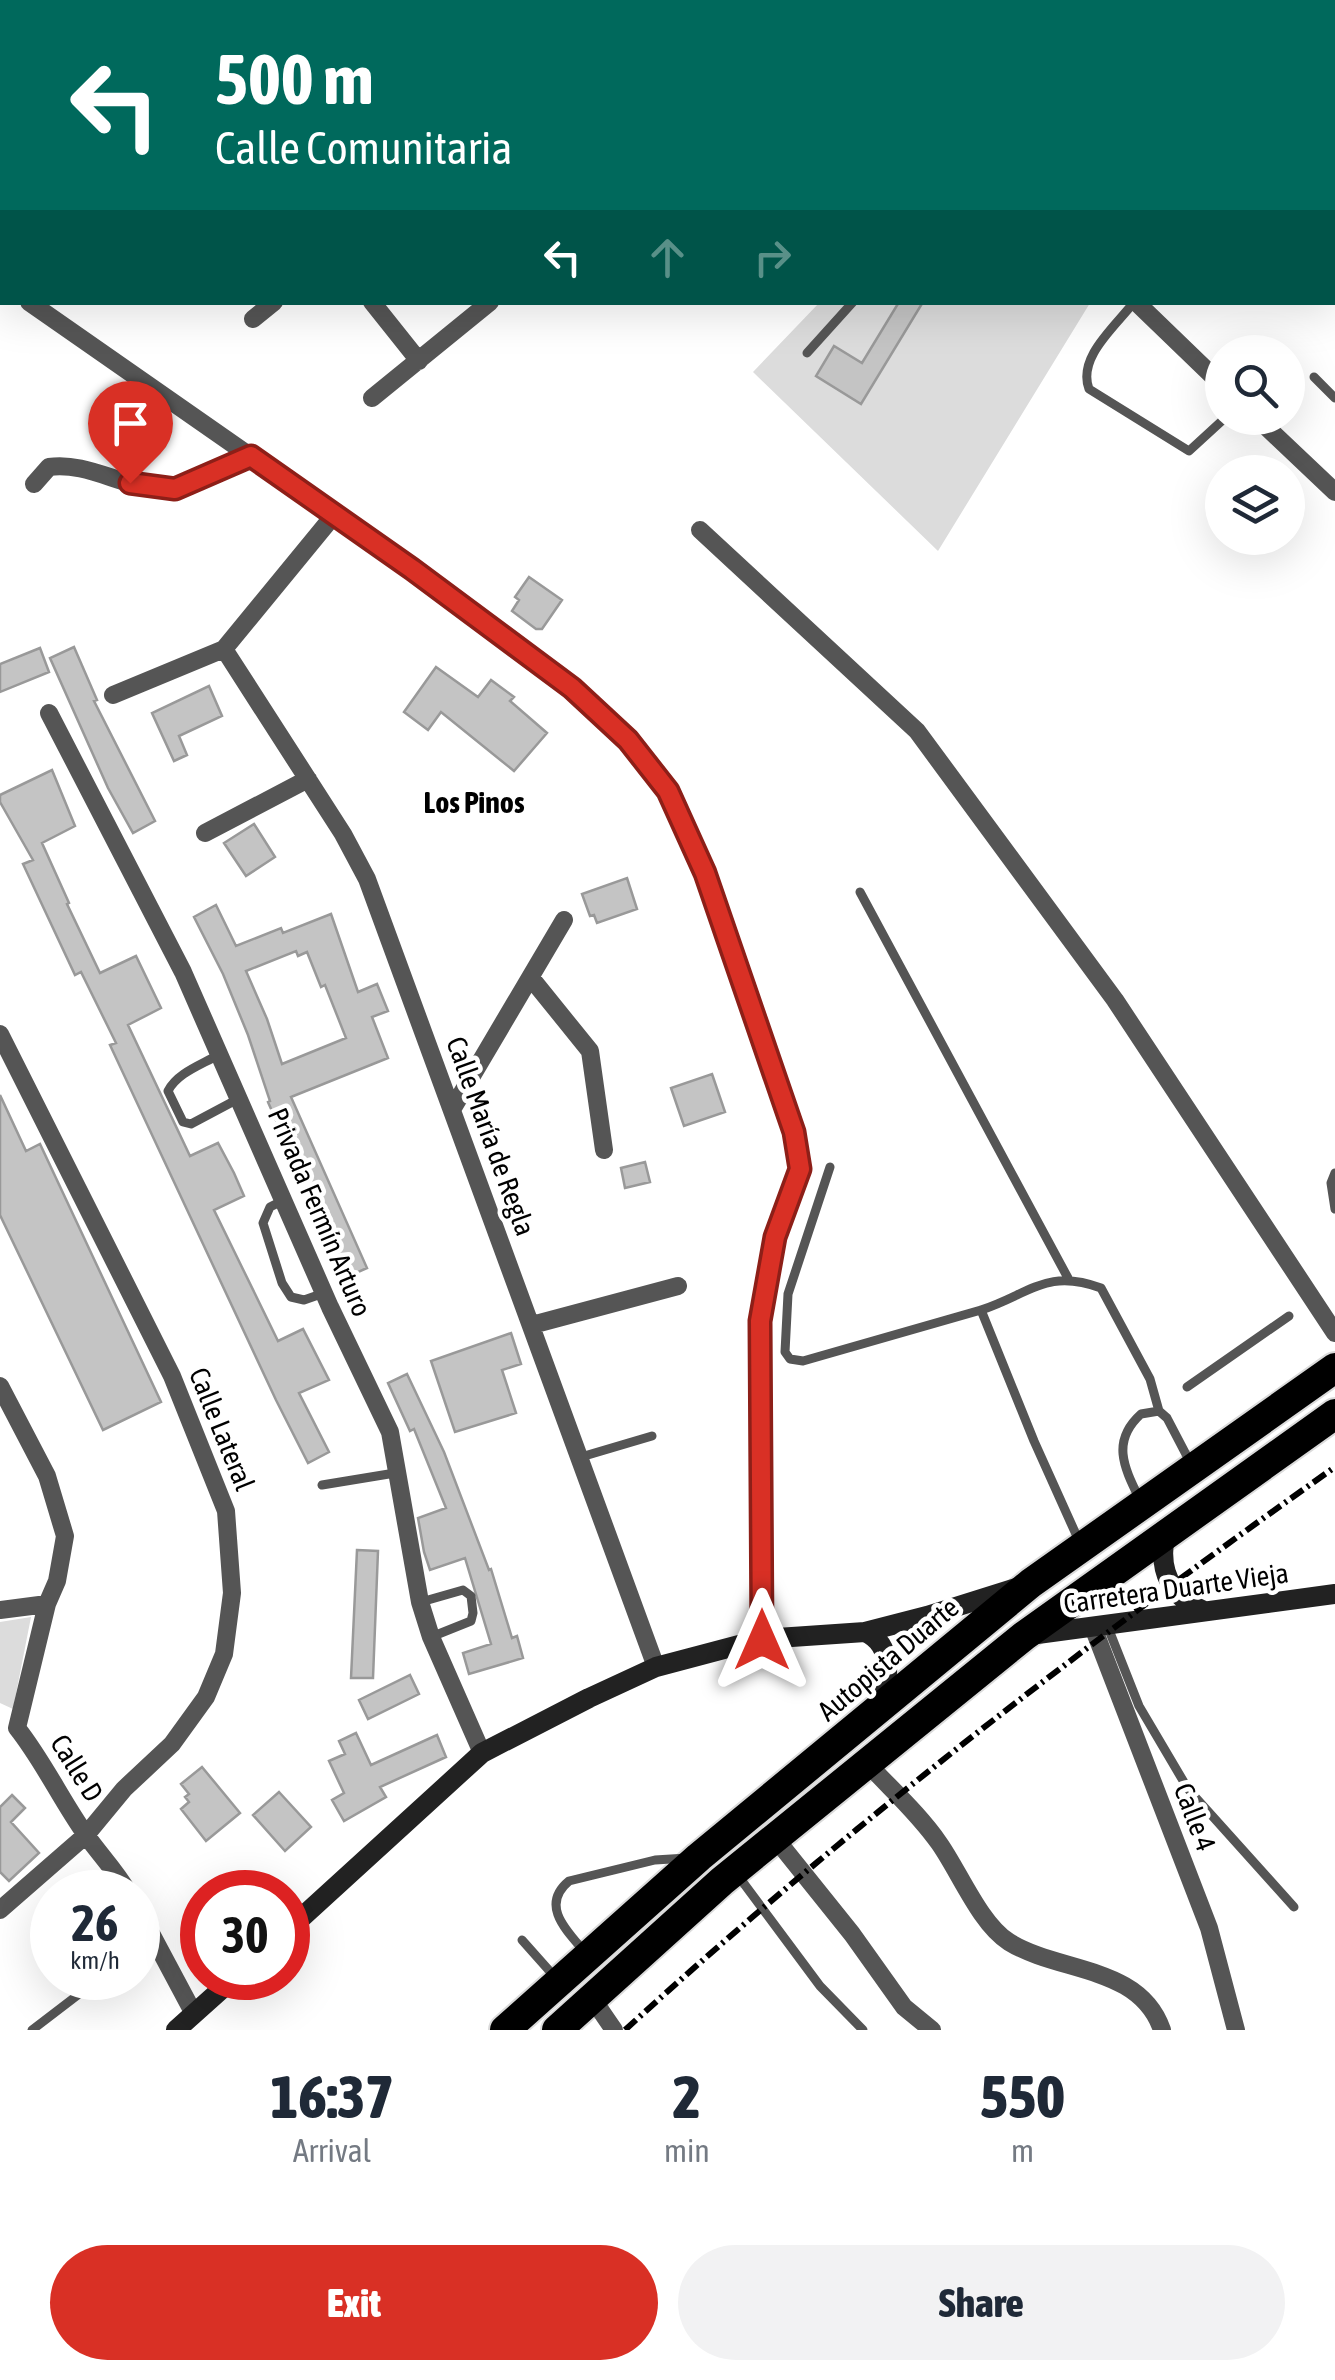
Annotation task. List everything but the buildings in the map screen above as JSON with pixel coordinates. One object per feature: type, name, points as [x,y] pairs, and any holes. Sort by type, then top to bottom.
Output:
[{"type":"highway","name":"Autopista Duarte","points":[[505,2030],[700,1857],[1031,1583],[1335,1368]]},
{"type":"highway","points":[[558,2030],[734,1870],[1024,1636],[1335,1414]]},
{"type":"main road","points":[[1165,1536],[1162,1558],[1168,1581],[1180,1597],[1204,1611]]},
{"type":"main road","name":"Carretera Duarte Vieja","points":[[310,1910],[482,1752],[588,1698],[656,1668],[762,1640],[865,1632],[1031,1583]]},
{"type":"main road","name":"Carretera Duarte Vieja","points":[[1024,1636],[1335,1594]]},
{"type":"main road","points":[[865,1632],[882,1644],[887,1660],[878,1709]]},
{"type":"main road","points":[[176,2030],[210,2000]]},
{"type":"street","points":[[33,305],[334,515],[572,688],[628,740],[668,791],[705,873],[794,1132],[800,1169],[775,1237],[760,1321],[762,1640]]},
{"type":"street","points":[[254,319],[270,305]]},
{"type":"street","points":[[374,305],[419,362]]},
{"type":"street","points":[[372,398],[486,305]]},
{"type":"street","points":[[1138,305],[1205,369]]},
{"type":"street","points":[[1275,435],[1335,492]]},
{"type":"street","points":[[34,484],[48,468],[62,466],[130,483],[175,489],[251,456]]},
{"type":"street","points":[[113,695],[224,649],[334,515]]},
{"type":"street","points":[[700,530],[917,731],[1115,1000],[1335,1333]]},
{"type":"street","name":"Calle María de Regla","points":[[224,649],[367,879],[656,1668]]},
{"type":"street","name":"Privada Fermín Arturo","points":[[50,713],[184,972],[324,1294],[390,1432],[420,1602],[431,1637],[482,1752]]},
{"type":"street","points":[[205,833],[308,779]]},
{"type":"street","points":[[453,1108],[564,920]]},
{"type":"street","points":[[531,978],[590,1050],[604,1150]]},
{"type":"street","name":"Calle Lateral","points":[[0,1034],[172,1376],[226,1511],[232,1593],[224,1654],[206,1698],[172,1744],[124,1789],[86,1835],[0,1910]]},
{"type":"street","points":[[532,1325],[678,1286]]},
{"type":"street","name":"Calle D","points":[[0,1386],[47,1476],[65,1536],[18,1728],[86,1835],[115,1870]]},
{"type":"street","points":[[1,1608],[47,1604]]},
{"type":"street","name":"Calle 4","points":[[1100,1626],[1209,1928],[1236,2030]]},
{"type":"street","points":[[0,1718],[18,1728]]},
{"type":"street","points":[[868,1763],[936,1839],[992,1926],[1010,1942],[1139,1992],[1162,2030]]},
{"type":"street","points":[[775,1838],[904,2007],[932,2030]]},
{"type":"street","points":[[160,1949],[194,2014]]},
{"type":"street","points":[[592,1998],[614,2030]]},
{"type":"lane","points":[[806,353],[849,305]]},
{"type":"lane","points":[[1133,305],[1087,362],[1084,376],[1089,389],[1189,451],[1206,435]]},
{"type":"lane","points":[[1314,376],[1335,398]]},
{"type":"lane","points":[[860,892],[1068,1278]]},
{"type":"lane","points":[[220,1054],[183,1074],[168,1092],[183,1122],[191,1124],[241,1098]]},
{"type":"lane","points":[[830,1167],[788,1294],[784,1352],[790,1359],[804,1361],[981,1310],[1016,1298],[1042,1283],[1068,1278],[1101,1288],[1150,1379],[1159,1411],[1167,1418],[1193,1468]]},
{"type":"lane","points":[[1335,1173],[1331,1183],[1335,1209]]},
{"type":"lane","points":[[285,1200],[270,1206],[262,1223],[282,1284],[291,1297],[304,1300],[324,1294]]},
{"type":"lane","points":[[981,1310],[1082,1547]]},
{"type":"lane","points":[[1187,1387],[1289,1316]]},
{"type":"lane","points":[[1142,1505],[1122,1464],[1122,1446],[1141,1414],[1159,1411]]},
{"type":"lane","points":[[581,1458],[652,1436]]},
{"type":"lane","points":[[322,1484],[395,1473]]},
{"type":"lane","points":[[420,1602],[463,1590],[471,1596],[471,1621],[431,1637]]},
{"type":"lane","points":[[1100,1626],[1188,1789],[1294,1907]]},
{"type":"lane","points":[[588,1956],[559,1923],[555,1909],[560,1888],[655,1860],[700,1857]]},
{"type":"lane","points":[[734,1870],[820,1986],[863,2030]]},
{"type":"lane","points":[[522,1940],[559,1982]]},
{"type":"lane","points":[[32,2030],[71,2000]]},
{"type":"shaded area","points":[[817,305],[1089,305],[938,551],[753,372]]},
{"type":"shaded area","points":[[31,1617],[13,1709],[0,1703],[0,1622]]},
{"type":"railway","points":[[625,2030],[795,1881],[971,1738],[1151,1600],[1335,1467]]},
{"type":"district","name":"Los Pinos","points":[[474,803]]},
{"type":"route","points":[[130,483],[175,489],[251,456],[572,688],[628,740],[668,791],[705,873],[794,1132],[800,1169],[775,1237],[760,1321],[762,1640]]}]
